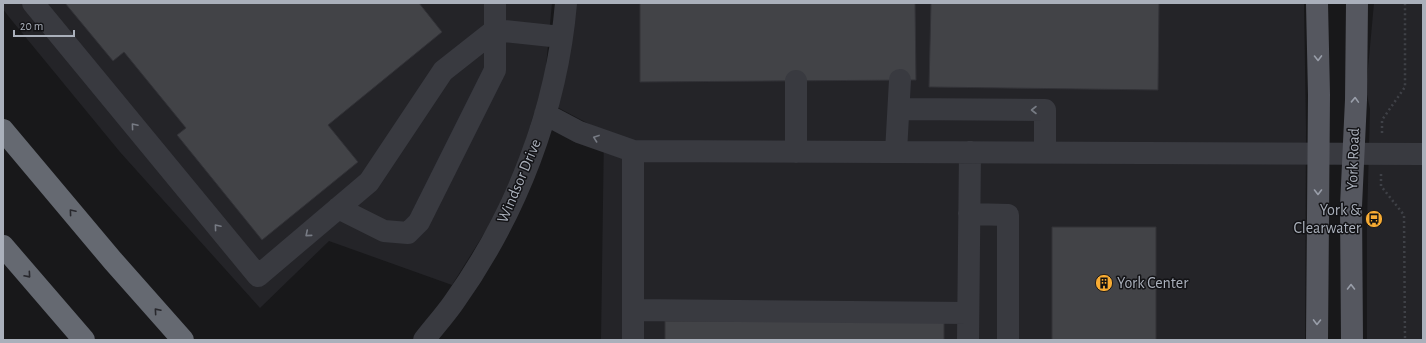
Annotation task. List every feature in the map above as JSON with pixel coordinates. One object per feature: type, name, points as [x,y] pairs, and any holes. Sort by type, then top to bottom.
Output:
[{"type":"highway","points":[[3,130],[113,261],[183,340]]},
{"type":"highway","points":[[3,246],[84,340]]},
{"type":"main road","points":[[1317,3],[1319,95],[1317,340]]},
{"type":"main road","name":"York Road","points":[[1352,340],[1351,206],[1356,100],[1357,3]]},
{"type":"street","points":[[33,3],[258,276],[369,182],[443,71],[494,30],[561,36]]},
{"type":"street","points":[[338,208],[384,231],[408,233],[419,222],[495,70],[495,3]]},
{"type":"street","name":"Windsor Drive","points":[[424,340],[454,302],[478,267],[498,231],[528,164],[550,98],[566,3]]},
{"type":"street","points":[[896,152],[900,80]]},
{"type":"street","points":[[796,81],[796,152]]},
{"type":"street","points":[[899,109],[1045,110],[1045,152]]},
{"type":"street","points":[[545,114],[579,132],[632,151],[1423,154]]},
{"type":"street","points":[[632,151],[633,340]]},
{"type":"street","points":[[968,340],[970,152]]},
{"type":"street","points":[[969,214],[1008,215],[1008,340]]},
{"type":"street","points":[[633,310],[968,313]]},
{"type":"path","points":[[1382,120],[1405,87],[1405,3]]},
{"type":"path","points":[[1381,186],[1404,215],[1405,340]]},
{"type":"shaded area","points":[[3,3],[552,3],[545,77],[520,159],[490,224],[452,285],[329,241],[260,308],[120,152],[9,17],[3,9]]},
{"type":"shaded area","points":[[573,3],[1304,3],[1306,130],[1305,340],[601,340],[604,132],[555,106]]},
{"type":"shaded area","points":[[1374,3],[1423,3],[1423,340],[1367,340],[1367,221],[1370,109],[1366,90]]},
{"type":"building","points":[[65,3],[419,3],[442,32],[328,125],[358,162],[262,240],[177,135],[186,128],[124,52],[113,61]]},
{"type":"building","points":[[640,3],[915,3],[916,80],[640,82]]},
{"type":"building","points":[[931,3],[1159,3],[1158,90],[929,87]]},
{"type":"building","name":"York Center","points":[[1052,227],[1156,227],[1156,340],[1052,340]]},
{"type":"building","points":[[665,321],[944,321],[944,340],[665,340]]},
{"type":"place","name":"York & Clearwater","points":[[1374,219]]},
{"type":"place","name":"York Center","points":[[1104,283]]}]
